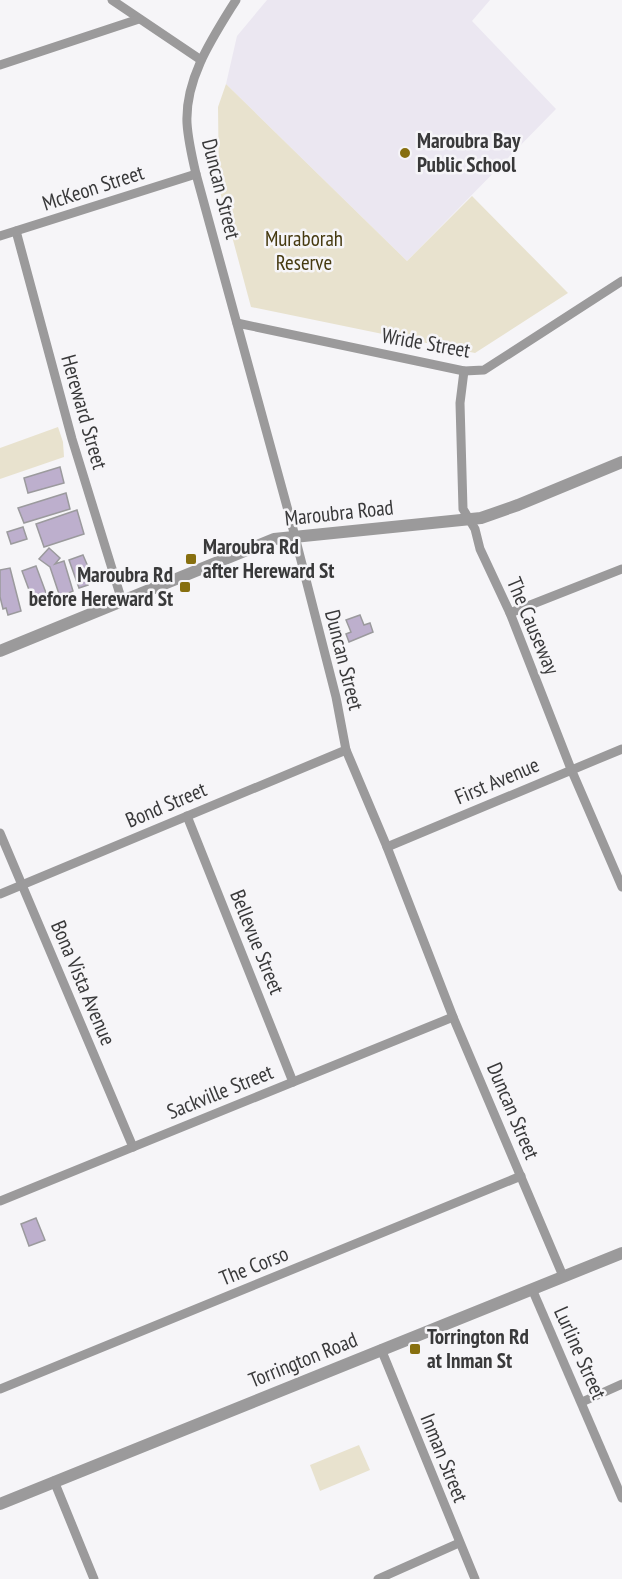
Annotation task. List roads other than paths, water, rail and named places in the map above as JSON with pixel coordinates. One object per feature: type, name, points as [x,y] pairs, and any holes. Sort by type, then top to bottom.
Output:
[{"type":"street","points":[[112,0],[201,60]]},
{"type":"street","name":"Duncan Street","points":[[236,0],[201,60],[188,99],[187,122],[196,174],[294,536],[336,698],[346,750],[387,847],[453,1017],[563,1276]]},
{"type":"street","points":[[0,65],[139,19]]},
{"type":"street","name":"McKeon Street","points":[[0,236],[196,174]]},
{"type":"street","name":"Hereward Street","points":[[16,231],[72,439],[122,601]]},
{"type":"street","name":"Wride Street","points":[[237,323],[464,371],[484,370],[622,281]]},
{"type":"street","name":"The Causeway","points":[[464,371],[460,403],[463,509],[475,529],[480,549],[510,613],[571,769],[622,887]]},
{"type":"street","name":"Maroubra Road","points":[[0,651],[274,539],[469,520],[501,512],[622,462]]},
{"type":"street","points":[[510,613],[622,569]]},
{"type":"street","name":"First Avenue","points":[[387,847],[622,749]]},
{"type":"street","name":"Bond Street","points":[[0,894],[346,750]]},
{"type":"street","name":"Bellevue Street","points":[[187,816],[293,1082]]},
{"type":"street","name":"Bona Vista Avenue","points":[[0,833],[133,1147]]},
{"type":"street","name":"Sackville Street","points":[[0,1201],[453,1017]]},
{"type":"street","name":"The Corso","points":[[0,1389],[521,1176]]},
{"type":"street","name":"Torrington Road","points":[[0,1504],[622,1252]]},
{"type":"street","name":"Lurline Street","points":[[532,1288],[620,1483],[622,1498]]},
{"type":"street","name":"Inman Street","points":[[381,1349],[475,1579]]},
{"type":"street","points":[[582,1402],[622,1384]]},
{"type":"street","points":[[54,1481],[94,1579]]},
{"type":"street","points":[[378,1579],[459,1543]]},
{"type":"place","name":"Maroubra Bay Public School","points":[[405,153]]},
{"type":"place","name":"Maroubra Rd after Hereward St","points":[[191,559]]},
{"type":"place","name":"Maroubra Rd before Hereward St","points":[[185,587]]},
{"type":"place","name":"Torrington Rd at Inman St","points":[[415,1349]]},
{"type":"park label","name":"Muraborah Reserve","points":[[304,251]]}]
